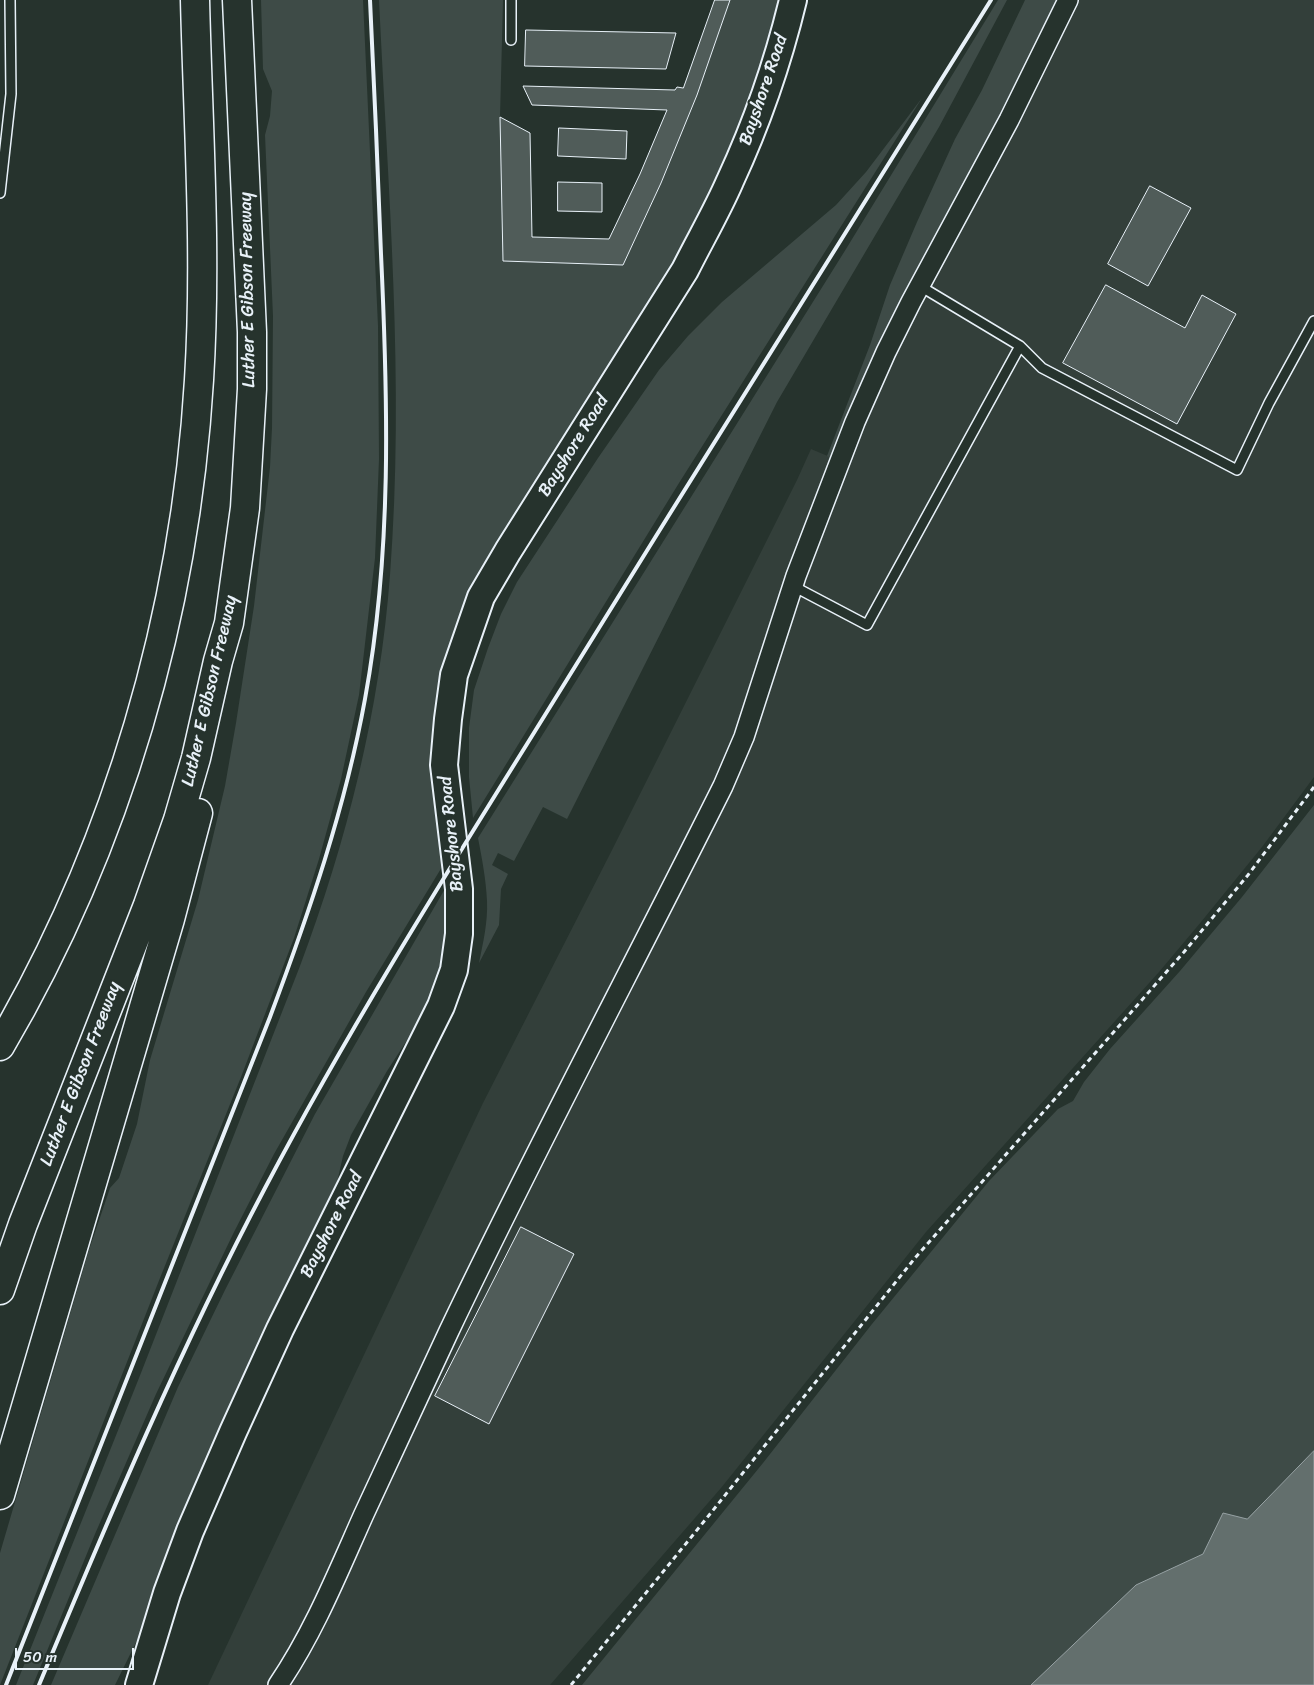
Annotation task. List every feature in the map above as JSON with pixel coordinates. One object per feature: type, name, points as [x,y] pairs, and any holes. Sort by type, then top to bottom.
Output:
[{"type":"highway","points":[[0,1046],[24,1005],[66,918],[106,823],[146,698],[172,588],[190,486],[199,390],[202,314],[194,0]]},
{"type":"highway","name":"Luther E Gibson Freeway","points":[[0,1290],[23,1224],[144,914],[178,820],[196,758],[218,661],[229,623],[245,508],[252,389],[252,332],[237,0]]},
{"type":"highway","points":[[0,1495],[170,919],[205,786],[230,664],[229,623]]},
{"type":"highway","points":[[0,1017],[66,918]]},
{"type":"street","name":"Bayshore Road","points":[[138,1685],[167,1593],[190,1531],[233,1432],[280,1329],[441,1006],[454,970],[459,934],[459,889],[444,765],[454,675],[481,597],[685,270],[705,232],[749,138],[777,58],[793,0]]},
{"type":"street","points":[[278,1685],[297,1658],[457,1316],[548,1130],[723,786],[744,737],[793,586],[855,422],[886,352],[1009,120],[1068,0]]},
{"type":"lane","points":[[0,193],[11,94],[10,0]]},
{"type":"lane","points":[[511,0],[511,40]]},
{"type":"lane","points":[[920,286],[1020,346],[1042,368],[1237,470],[1314,321]]},
{"type":"lane","points":[[793,586],[867,625],[1020,346]]},
{"type":"path","points":[[571,1685],[915,1258],[1184,952],[1248,875],[1314,787]]},
{"type":"shaded area","points":[[261,0],[363,0],[378,326],[379,459],[375,558],[359,695],[341,779],[319,859],[294,938],[241,1077],[0,1685],[0,1553],[88,1253],[110,1188],[119,1178],[137,1124],[150,1060],[198,900],[225,786],[236,723],[254,606],[270,467],[272,428],[273,316],[265,135],[270,116],[272,91],[263,69]]},
{"type":"shaded area","points":[[379,0],[503,0],[500,117],[503,261],[623,265],[654,200],[681,134],[730,0],[779,0],[751,96],[727,156],[678,260],[467,615],[445,862],[366,992],[274,1154],[156,1394],[95,1534],[33,1685],[16,1685],[139,1378],[300,966],[317,919],[346,823],[370,725],[385,625],[390,575],[396,431],[393,287]]},
{"type":"shaded area","points":[[998,0],[1007,0],[939,127],[777,402],[567,819],[543,807],[514,861],[498,853],[492,865],[508,874],[501,889],[499,925],[479,963],[487,909],[485,877],[478,838],[846,249]]},
{"type":"shaded area","points":[[1025,0],[1060,0],[1010,100],[881,341],[830,458],[827,456],[870,345],[890,285],[955,139],[982,90]]},
{"type":"shaded area","points":[[1060,0],[1314,0],[1314,777],[1262,847],[1159,972],[926,1232],[721,1488],[550,1685],[208,1685],[483,1103],[610,854],[811,449],[830,457],[881,341]]},
{"type":"shaded area","points":[[922,98],[679,483],[473,818],[469,777],[469,728],[474,690],[501,614],[517,582],[598,458],[659,370],[688,336],[722,302],[836,205],[866,172]]},
{"type":"shaded area","points":[[1314,805],[1314,1451],[1247,1519],[1223,1513],[1203,1554],[1136,1585],[1031,1685],[582,1685],[989,1181],[1058,1109],[1073,1101],[1084,1082],[1110,1049],[1180,971],[1242,897]]},
{"type":"shaded area","points":[[450,880],[447,950],[426,1011],[387,1071],[351,1135],[343,1156],[333,1200],[149,1616],[115,1685],[51,1685],[178,1387],[225,1290],[315,1114]]},
{"type":"shaded area","points":[[1314,1451],[1314,1685],[1031,1685],[1136,1585],[1203,1554],[1223,1513],[1247,1519]]},
{"type":"building","points":[[715,0],[730,0],[697,95],[661,183],[623,265],[503,261],[500,117],[530,133],[532,237],[609,239],[640,174],[667,110],[532,105],[523,86],[675,90],[677,87],[683,88]]},
{"type":"building","points":[[526,30],[676,33],[666,69],[525,66]]},
{"type":"building","points":[[559,128],[627,131],[626,159],[558,156]]},
{"type":"building","points":[[558,182],[602,183],[602,212],[558,211]]},
{"type":"building","points":[[1150,186],[1191,208],[1148,286],[1108,264]]},
{"type":"building","points":[[1106,285],[1185,328],[1202,295],[1236,314],[1177,424],[1063,363]]},
{"type":"building","points":[[521,1227],[574,1254],[489,1424],[435,1396]]},
{"type":"railway","points":[[6,1685],[270,1017],[325,860],[357,740],[374,644],[384,533],[386,477],[385,366],[370,0]]},
{"type":"railway","points":[[39,1685],[146,1434],[204,1310],[295,1131],[392,964],[459,854],[991,0]]}]
